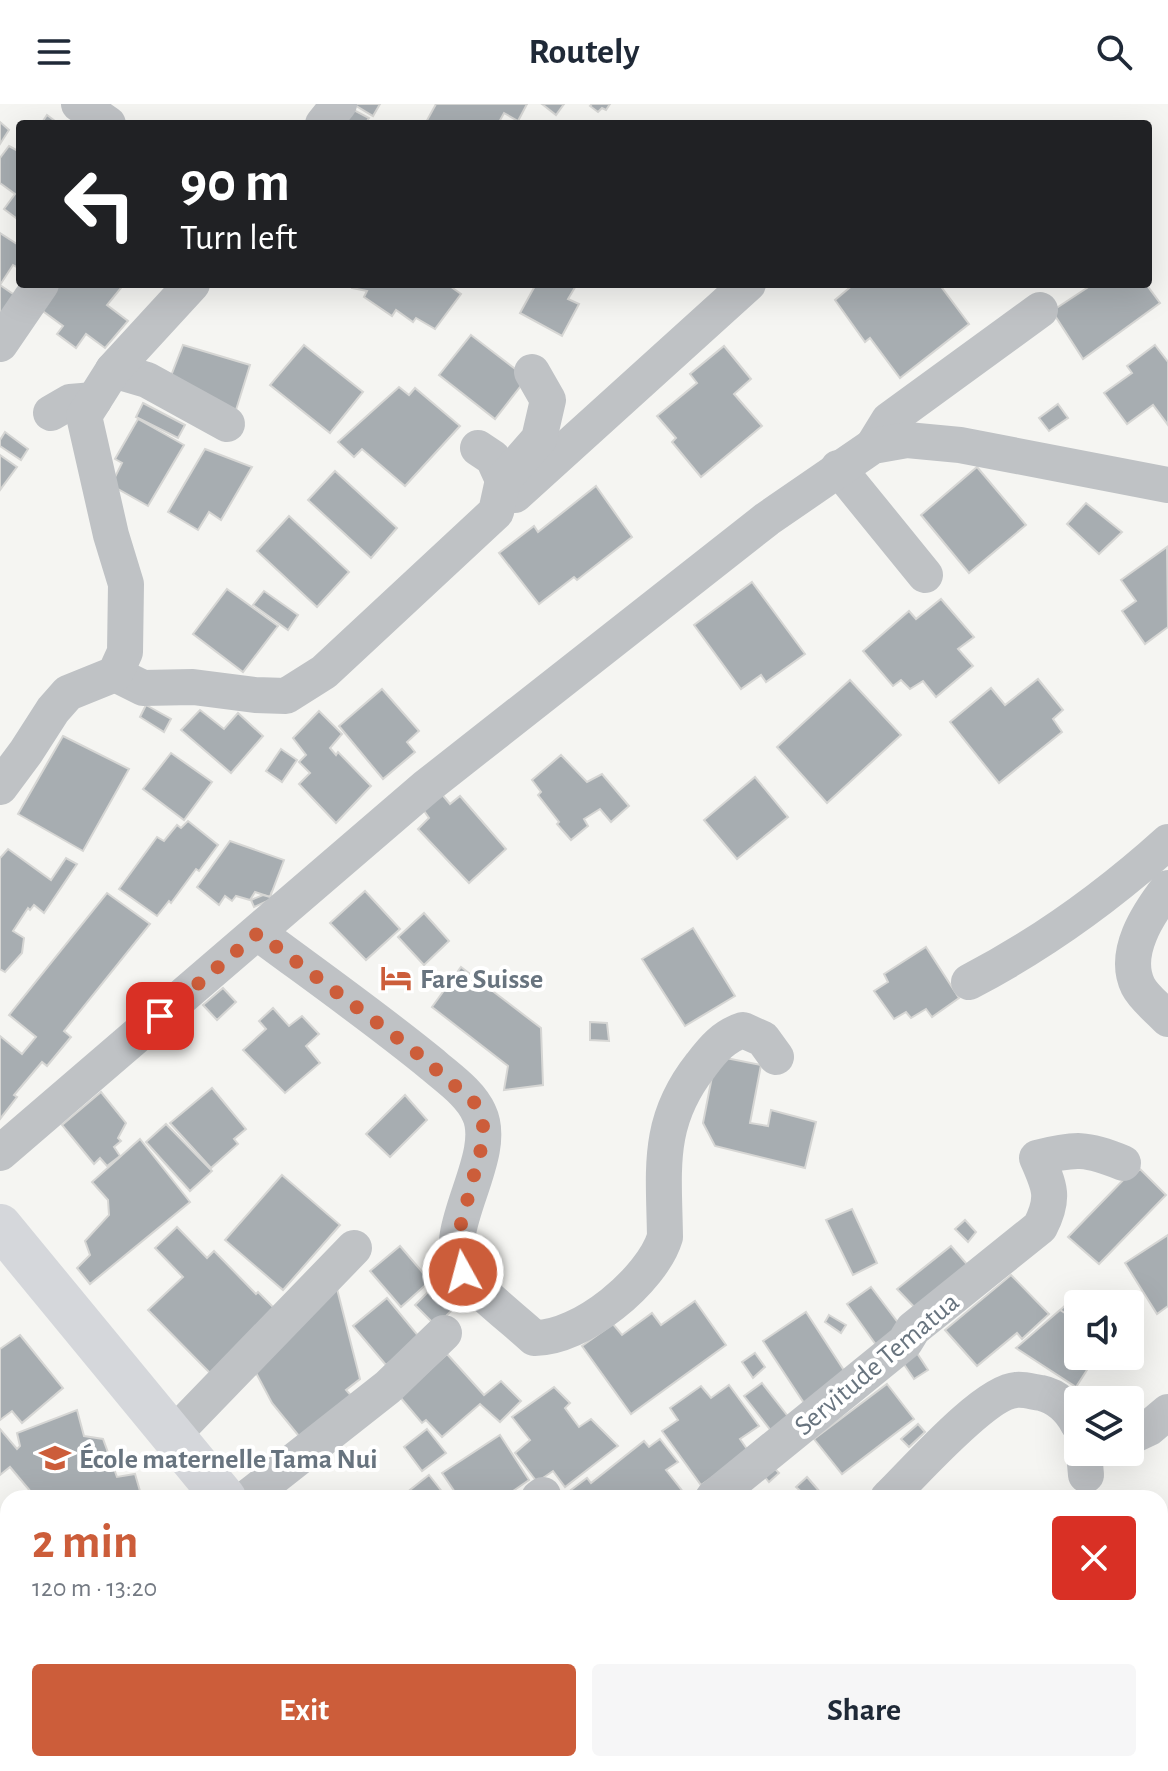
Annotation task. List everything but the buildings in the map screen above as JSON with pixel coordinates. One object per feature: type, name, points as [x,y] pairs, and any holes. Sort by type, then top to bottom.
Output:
[{"type":"main road","points":[[0,1226],[217,1490]]},
{"type":"street","points":[[79,104],[102,120]]},
{"type":"street","points":[[326,120],[339,104]]},
{"type":"street","points":[[0,344],[38,288]]},
{"type":"street","points":[[0,787],[68,693],[115,674],[125,652],[126,584],[111,535],[84,416],[103,385],[188,288]]},
{"type":"street","points":[[115,674],[143,688],[193,687],[286,696],[324,672],[500,496],[738,288]]},
{"type":"street","points":[[873,446],[889,420],[1040,310]]},
{"type":"street","points":[[500,496],[539,439],[548,400],[532,372]]},
{"type":"street","points":[[51,413],[103,385],[147,380],[227,424]]},
{"type":"street","points":[[0,1153],[426,787],[543,692],[767,519],[873,446],[907,440],[960,445],[1162,492]]},
{"type":"street","points":[[478,448],[493,458],[500,496]]},
{"type":"street","points":[[838,468],[925,575]]},
{"type":"street","points":[[969,982],[1018,957],[1071,921],[1129,877],[1168,842]]},
{"type":"street","points":[[1168,888],[1148,913],[1131,962],[1139,988],[1168,1019]]},
{"type":"street","points":[[258,933],[412,1049],[474,1102],[483,1126],[482,1145],[457,1239],[456,1256],[470,1279],[534,1338],[549,1338],[604,1310],[647,1272],[661,1251],[665,1237],[665,1138],[676,1103],[713,1048],[730,1034],[743,1030],[763,1039],[776,1057]]},
{"type":"street","name":"Servitude Tematua","points":[[723,1490],[905,1342],[913,1329],[1040,1227],[1048,1211],[1050,1187],[1037,1158],[1064,1151],[1092,1151],[1123,1163]]},
{"type":"street","points":[[172,1436],[354,1248]]},
{"type":"street","points":[[257,1490],[388,1387],[444,1333]]},
{"type":"street","points":[[896,1490],[996,1397],[1015,1389],[1049,1394],[1064,1406]]},
{"type":"street","points":[[1144,1430],[1168,1412]]},
{"type":"place","name":"Fare Suisse","points":[[396,978]]},
{"type":"place","name":"École maternelle Tama Nui","points":[[55,1458]]},
{"type":"route","points":[[160,1016],[258,933],[459,1088],[474,1102],[483,1126],[482,1145],[457,1239],[456,1256],[463,1272]]}]
